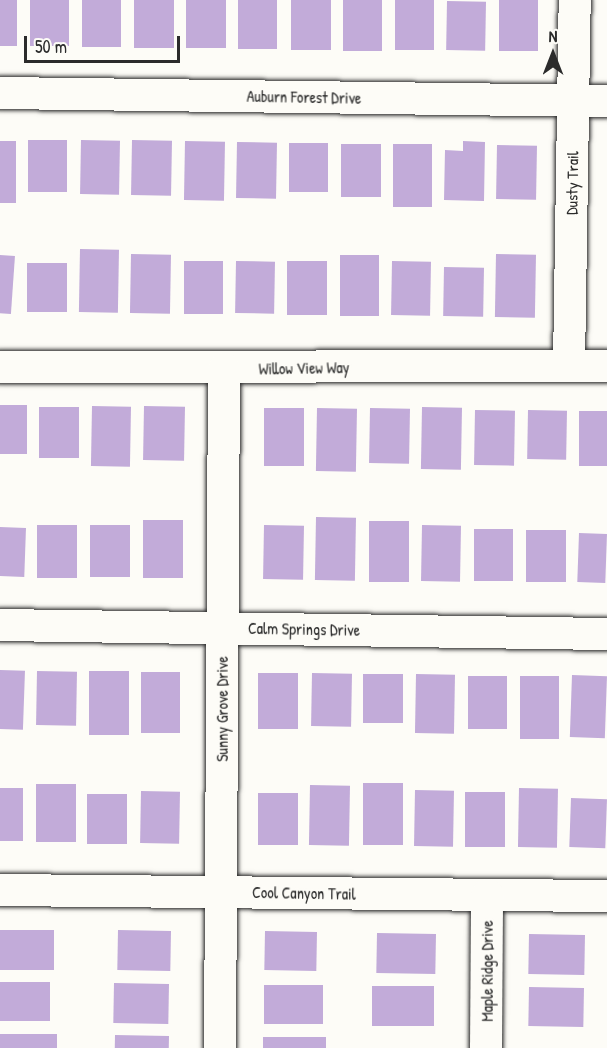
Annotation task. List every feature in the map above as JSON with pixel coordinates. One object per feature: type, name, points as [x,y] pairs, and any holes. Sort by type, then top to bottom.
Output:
[{"type":"street","name":"Dusty Trail","points":[[569,365],[575,0]]},
{"type":"street","name":"Auburn Forest Drive","points":[[0,93],[607,100]]},
{"type":"street","name":"Willow View Way","points":[[0,367],[224,369],[607,366]]},
{"type":"street","name":"Sunny Grove Drive","points":[[220,1048],[224,369]]},
{"type":"street","name":"Calm Springs Drive","points":[[0,625],[607,634]]},
{"type":"street","name":"Cool Canyon Trail","points":[[0,890],[607,896]]},
{"type":"street","name":"Maple Ridge Drive","points":[[486,1048],[488,895]]},
{"type":"building","points":[[0,0],[17,0],[17,46],[0,46]]},
{"type":"building","points":[[30,0],[69,0],[69,46],[30,46]]},
{"type":"building","points":[[82,0],[121,0],[121,47],[82,47]]},
{"type":"building","points":[[134,0],[174,0],[174,48],[134,48]]},
{"type":"building","points":[[186,0],[226,0],[226,48],[186,48]]},
{"type":"building","points":[[238,0],[277,0],[277,49],[238,49]]},
{"type":"building","points":[[291,0],[331,0],[331,50],[291,50]]},
{"type":"building","points":[[343,0],[382,0],[382,51],[343,51]]},
{"type":"building","points":[[395,0],[434,0],[434,50],[395,50]]},
{"type":"building","points":[[499,0],[538,0],[538,51],[499,51]]},
{"type":"building","points":[[447,1],[486,2],[485,51],[446,50]]},
{"type":"building","points":[[28,140],[67,140],[67,192],[28,192]]},
{"type":"building","points":[[81,140],[120,141],[119,195],[80,194]]},
{"type":"building","points":[[132,140],[172,141],[171,196],[131,195]]},
{"type":"building","points":[[0,141],[16,141],[16,203],[0,203]]},
{"type":"building","points":[[185,141],[225,142],[224,201],[184,200]]},
{"type":"building","points":[[463,141],[485,142],[484,201],[444,200],[445,150],[463,151]]},
{"type":"building","points":[[237,142],[277,143],[276,199],[236,198]]},
{"type":"building","points":[[289,143],[328,143],[328,192],[289,192]]},
{"type":"building","points":[[341,144],[381,144],[381,197],[341,197]]},
{"type":"building","points":[[393,144],[432,144],[432,207],[393,207]]},
{"type":"building","points":[[497,145],[537,146],[536,200],[496,199]]},
{"type":"building","points":[[80,249],[119,250],[118,313],[79,312]]},
{"type":"building","points":[[131,254],[171,255],[170,314],[130,313]]},
{"type":"building","points":[[496,254],[536,255],[535,318],[495,317]]},
{"type":"building","points":[[0,255],[15,256],[11,314],[0,313]]},
{"type":"building","points":[[340,255],[379,255],[379,316],[340,316]]},
{"type":"building","points":[[184,261],[223,261],[223,314],[184,314]]},
{"type":"building","points":[[236,261],[275,262],[274,314],[235,313]]},
{"type":"building","points":[[287,261],[327,261],[327,315],[287,315]]},
{"type":"building","points":[[392,261],[431,262],[430,316],[391,315]]},
{"type":"building","points":[[27,263],[67,263],[67,312],[27,312]]},
{"type":"building","points":[[444,267],[484,268],[483,317],[443,316]]},
{"type":"building","points":[[0,405],[27,405],[27,454],[0,454]]},
{"type":"building","points":[[92,406],[131,407],[130,467],[91,466]]},
{"type":"building","points":[[144,406],[185,407],[184,461],[143,460]]},
{"type":"building","points":[[39,407],[79,407],[79,458],[39,458]]},
{"type":"building","points":[[422,407],[462,408],[461,470],[421,469]]},
{"type":"building","points":[[264,408],[304,408],[304,466],[264,466]]},
{"type":"building","points":[[317,408],[357,409],[356,472],[316,471]]},
{"type":"building","points":[[370,408],[410,409],[409,464],[369,463]]},
{"type":"building","points":[[475,410],[515,411],[514,466],[474,465]]},
{"type":"building","points":[[528,410],[567,411],[566,460],[527,459]]},
{"type":"building","points":[[579,411],[607,411],[607,466],[579,466]]},
{"type":"building","points":[[316,517],[356,518],[355,581],[315,580]]},
{"type":"building","points":[[143,520],[183,520],[183,578],[143,578]]},
{"type":"building","points":[[369,521],[409,521],[409,582],[369,582]]},
{"type":"building","points":[[37,525],[77,525],[77,578],[37,578]]},
{"type":"building","points":[[90,525],[130,525],[130,577],[90,577]]},
{"type":"building","points":[[264,525],[304,526],[303,580],[263,579]]},
{"type":"building","points":[[422,525],[461,526],[460,582],[421,581]]},
{"type":"building","points":[[0,527],[26,528],[24,577],[0,576]]},
{"type":"building","points":[[474,529],[513,529],[513,581],[474,581]]},
{"type":"building","points":[[526,530],[566,530],[566,582],[526,582]]},
{"type":"building","points":[[579,533],[607,534],[605,583],[577,582]]},
{"type":"building","points":[[0,670],[25,671],[23,730],[0,729]]},
{"type":"building","points":[[37,671],[77,672],[76,726],[36,725]]},
{"type":"building","points":[[89,671],[129,671],[129,735],[89,735]]},
{"type":"building","points":[[141,672],[180,672],[180,733],[141,733]]},
{"type":"building","points":[[258,673],[298,673],[298,729],[258,729]]},
{"type":"building","points":[[312,673],[352,674],[351,727],[311,726]]},
{"type":"building","points":[[363,674],[403,674],[403,723],[363,723]]},
{"type":"building","points":[[416,674],[455,675],[454,734],[415,733]]},
{"type":"building","points":[[572,675],[607,676],[605,738],[570,737]]},
{"type":"building","points":[[468,676],[507,676],[507,729],[468,729]]},
{"type":"building","points":[[520,676],[559,676],[559,739],[520,739]]},
{"type":"building","points":[[363,783],[403,783],[403,845],[363,845]]},
{"type":"building","points":[[36,784],[76,784],[76,842],[36,842]]},
{"type":"building","points":[[310,785],[350,786],[349,846],[309,845]]},
{"type":"building","points":[[0,788],[23,788],[23,841],[0,841]]},
{"type":"building","points":[[519,788],[558,789],[557,848],[518,847]]},
{"type":"building","points":[[415,790],[454,791],[453,847],[414,846]]},
{"type":"building","points":[[141,791],[180,792],[179,844],[140,843]]},
{"type":"building","points":[[465,792],[505,792],[505,847],[465,847]]},
{"type":"building","points":[[258,793],[298,793],[298,845],[258,845]]},
{"type":"building","points":[[87,794],[127,794],[127,844],[87,844]]},
{"type":"building","points":[[571,798],[607,799],[605,848],[569,847]]},
{"type":"building","points":[[0,930],[54,930],[54,970],[0,970]]},
{"type":"building","points":[[118,930],[171,931],[170,971],[117,970]]},
{"type":"building","points":[[265,931],[317,932],[316,971],[264,970]]},
{"type":"building","points":[[377,933],[436,934],[435,974],[376,973]]},
{"type":"building","points":[[529,934],[585,935],[584,975],[528,974]]},
{"type":"building","points":[[0,982],[50,982],[50,1021],[0,1021]]},
{"type":"building","points":[[114,983],[169,984],[168,1024],[113,1023]]},
{"type":"building","points":[[264,985],[323,985],[323,1024],[264,1024]]},
{"type":"building","points":[[372,986],[434,986],[434,1026],[372,1026]]},
{"type":"building","points":[[529,987],[584,988],[583,1027],[528,1026]]},
{"type":"building","points":[[0,1034],[57,1034],[57,1048],[0,1048]]},
{"type":"building","points":[[115,1035],[169,1036],[169,1048],[115,1048]]},
{"type":"building","points":[[263,1037],[326,1037],[326,1048],[263,1048]]}]
